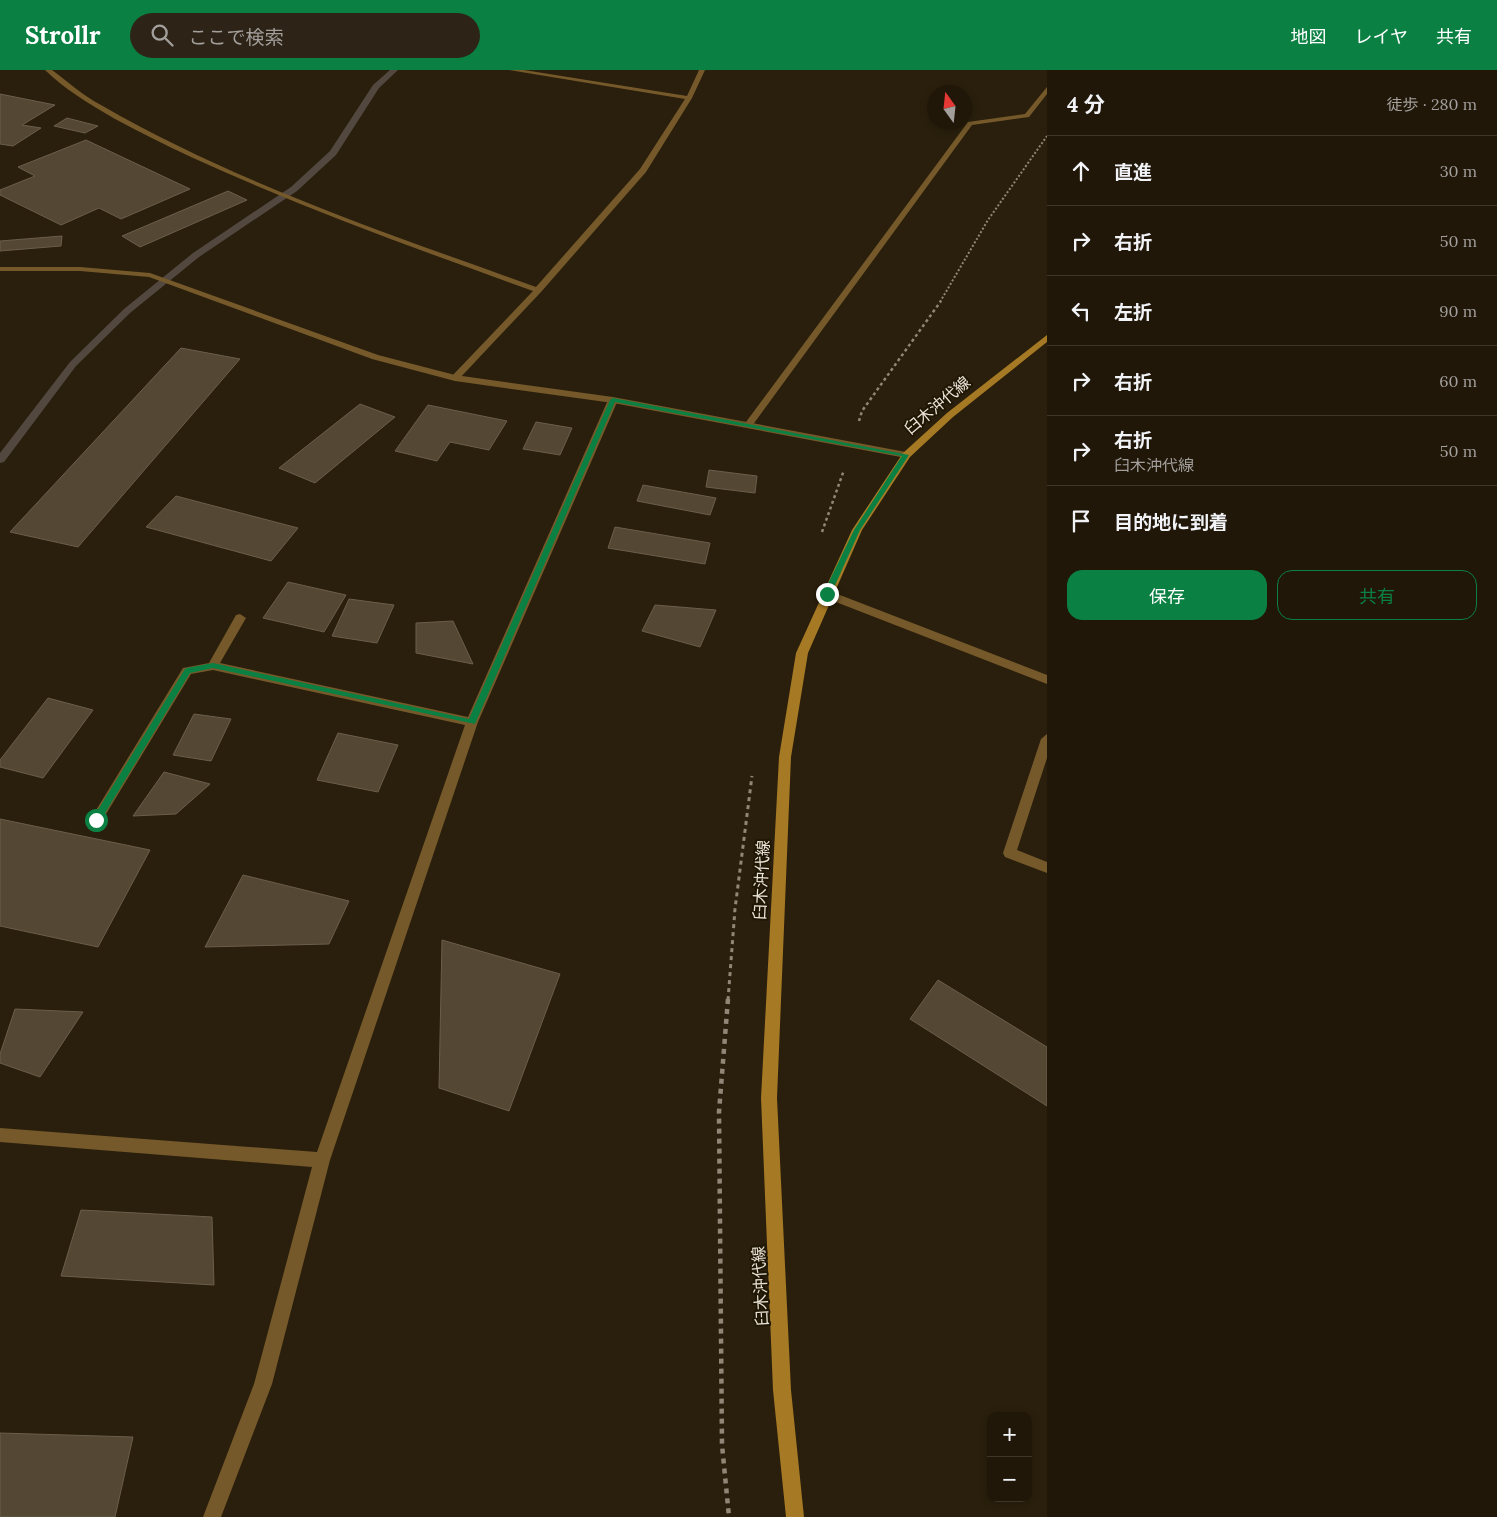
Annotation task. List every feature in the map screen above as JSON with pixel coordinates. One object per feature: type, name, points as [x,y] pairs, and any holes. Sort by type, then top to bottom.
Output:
[{"type":"main road","name":"臼木沖代線","points":[[795,1517],[782,1390],[769,1098],[785,756],[802,653],[857,530],[906,455],[950,415],[1047,338]]},
{"type":"street","points":[[48,70],[97,106],[167,143],[232,173],[341,219],[538,290]]},
{"type":"street","points":[[512,70],[689,98]]},
{"type":"street","points":[[455,378],[538,290],[643,170],[689,98],[702,70]]},
{"type":"street","points":[[749,424],[970,123],[1027,116],[1047,89]]},
{"type":"street","points":[[1,270],[80,269],[150,275],[374,357],[455,378],[613,400],[749,424],[906,455]]},
{"type":"street","points":[[212,1517],[263,1384],[322,1160],[472,722],[613,400]]},
{"type":"street","points":[[827,594],[1047,680]]},
{"type":"street","points":[[213,666],[240,618]]},
{"type":"street","points":[[96,820],[187,671],[213,666],[472,722]]},
{"type":"street","points":[[1047,739],[1010,853],[1047,868]]},
{"type":"street","points":[[0,1135],[322,1160]]},
{"type":"building","points":[[0,94],[55,105],[22,125],[41,128],[13,146],[0,144]]},
{"type":"building","points":[[67,118],[98,126],[85,133],[54,126]]},
{"type":"building","points":[[86,140],[190,189],[121,219],[99,208],[61,225],[0,195],[0,190],[35,176],[18,167]]},
{"type":"building","points":[[228,191],[247,200],[140,247],[122,236]]},
{"type":"building","points":[[62,236],[61,246],[0,251],[0,241]]},
{"type":"building","points":[[181,348],[240,359],[78,547],[10,532]]},
{"type":"building","points":[[360,404],[395,417],[315,483],[279,468]]},
{"type":"building","points":[[428,405],[507,421],[489,450],[450,442],[437,461],[395,451]]},
{"type":"building","points":[[536,422],[572,428],[560,455],[523,449]]},
{"type":"building","points":[[709,470],[757,476],[755,493],[706,487]]},
{"type":"building","points":[[643,485],[716,498],[710,515],[637,501]]},
{"type":"building","points":[[176,496],[298,528],[271,561],[146,527]]},
{"type":"building","points":[[615,527],[710,543],[705,564],[608,548]]},
{"type":"building","points":[[288,582],[346,595],[324,632],[263,618]]},
{"type":"building","points":[[349,599],[394,605],[377,643],[332,636]]},
{"type":"building","points":[[655,605],[716,610],[700,647],[642,631]]},
{"type":"building","points":[[453,621],[473,664],[416,653],[416,623]]},
{"type":"building","points":[[48,698],[93,710],[43,778],[0,767],[0,760]]},
{"type":"building","points":[[194,714],[231,719],[211,761],[173,755]]},
{"type":"building","points":[[338,733],[398,745],[378,792],[317,780]]},
{"type":"building","points":[[164,772],[210,784],[176,814],[133,816]]},
{"type":"building","points":[[0,819],[150,850],[98,947],[0,926]]},
{"type":"building","points":[[243,875],[349,901],[329,944],[205,947]]},
{"type":"building","points":[[442,940],[560,974],[509,1111],[439,1088]]},
{"type":"building","points":[[938,980],[1047,1047],[1047,1106],[910,1019]]},
{"type":"building","points":[[15,1009],[83,1012],[40,1077],[0,1063],[0,1054]]},
{"type":"building","points":[[81,1210],[212,1217],[214,1285],[61,1276]]},
{"type":"building","points":[[0,1433],[133,1437],[115,1517],[0,1517]]},
{"type":"waterway","points":[[0,460],[73,364],[127,311],[175,274],[196,255],[294,189],[333,153],[376,87],[394,70]]},
{"type":"route","points":[[96,820],[187,671],[213,666],[472,722],[613,400],[749,424],[906,455],[857,530],[827,594]]}]
